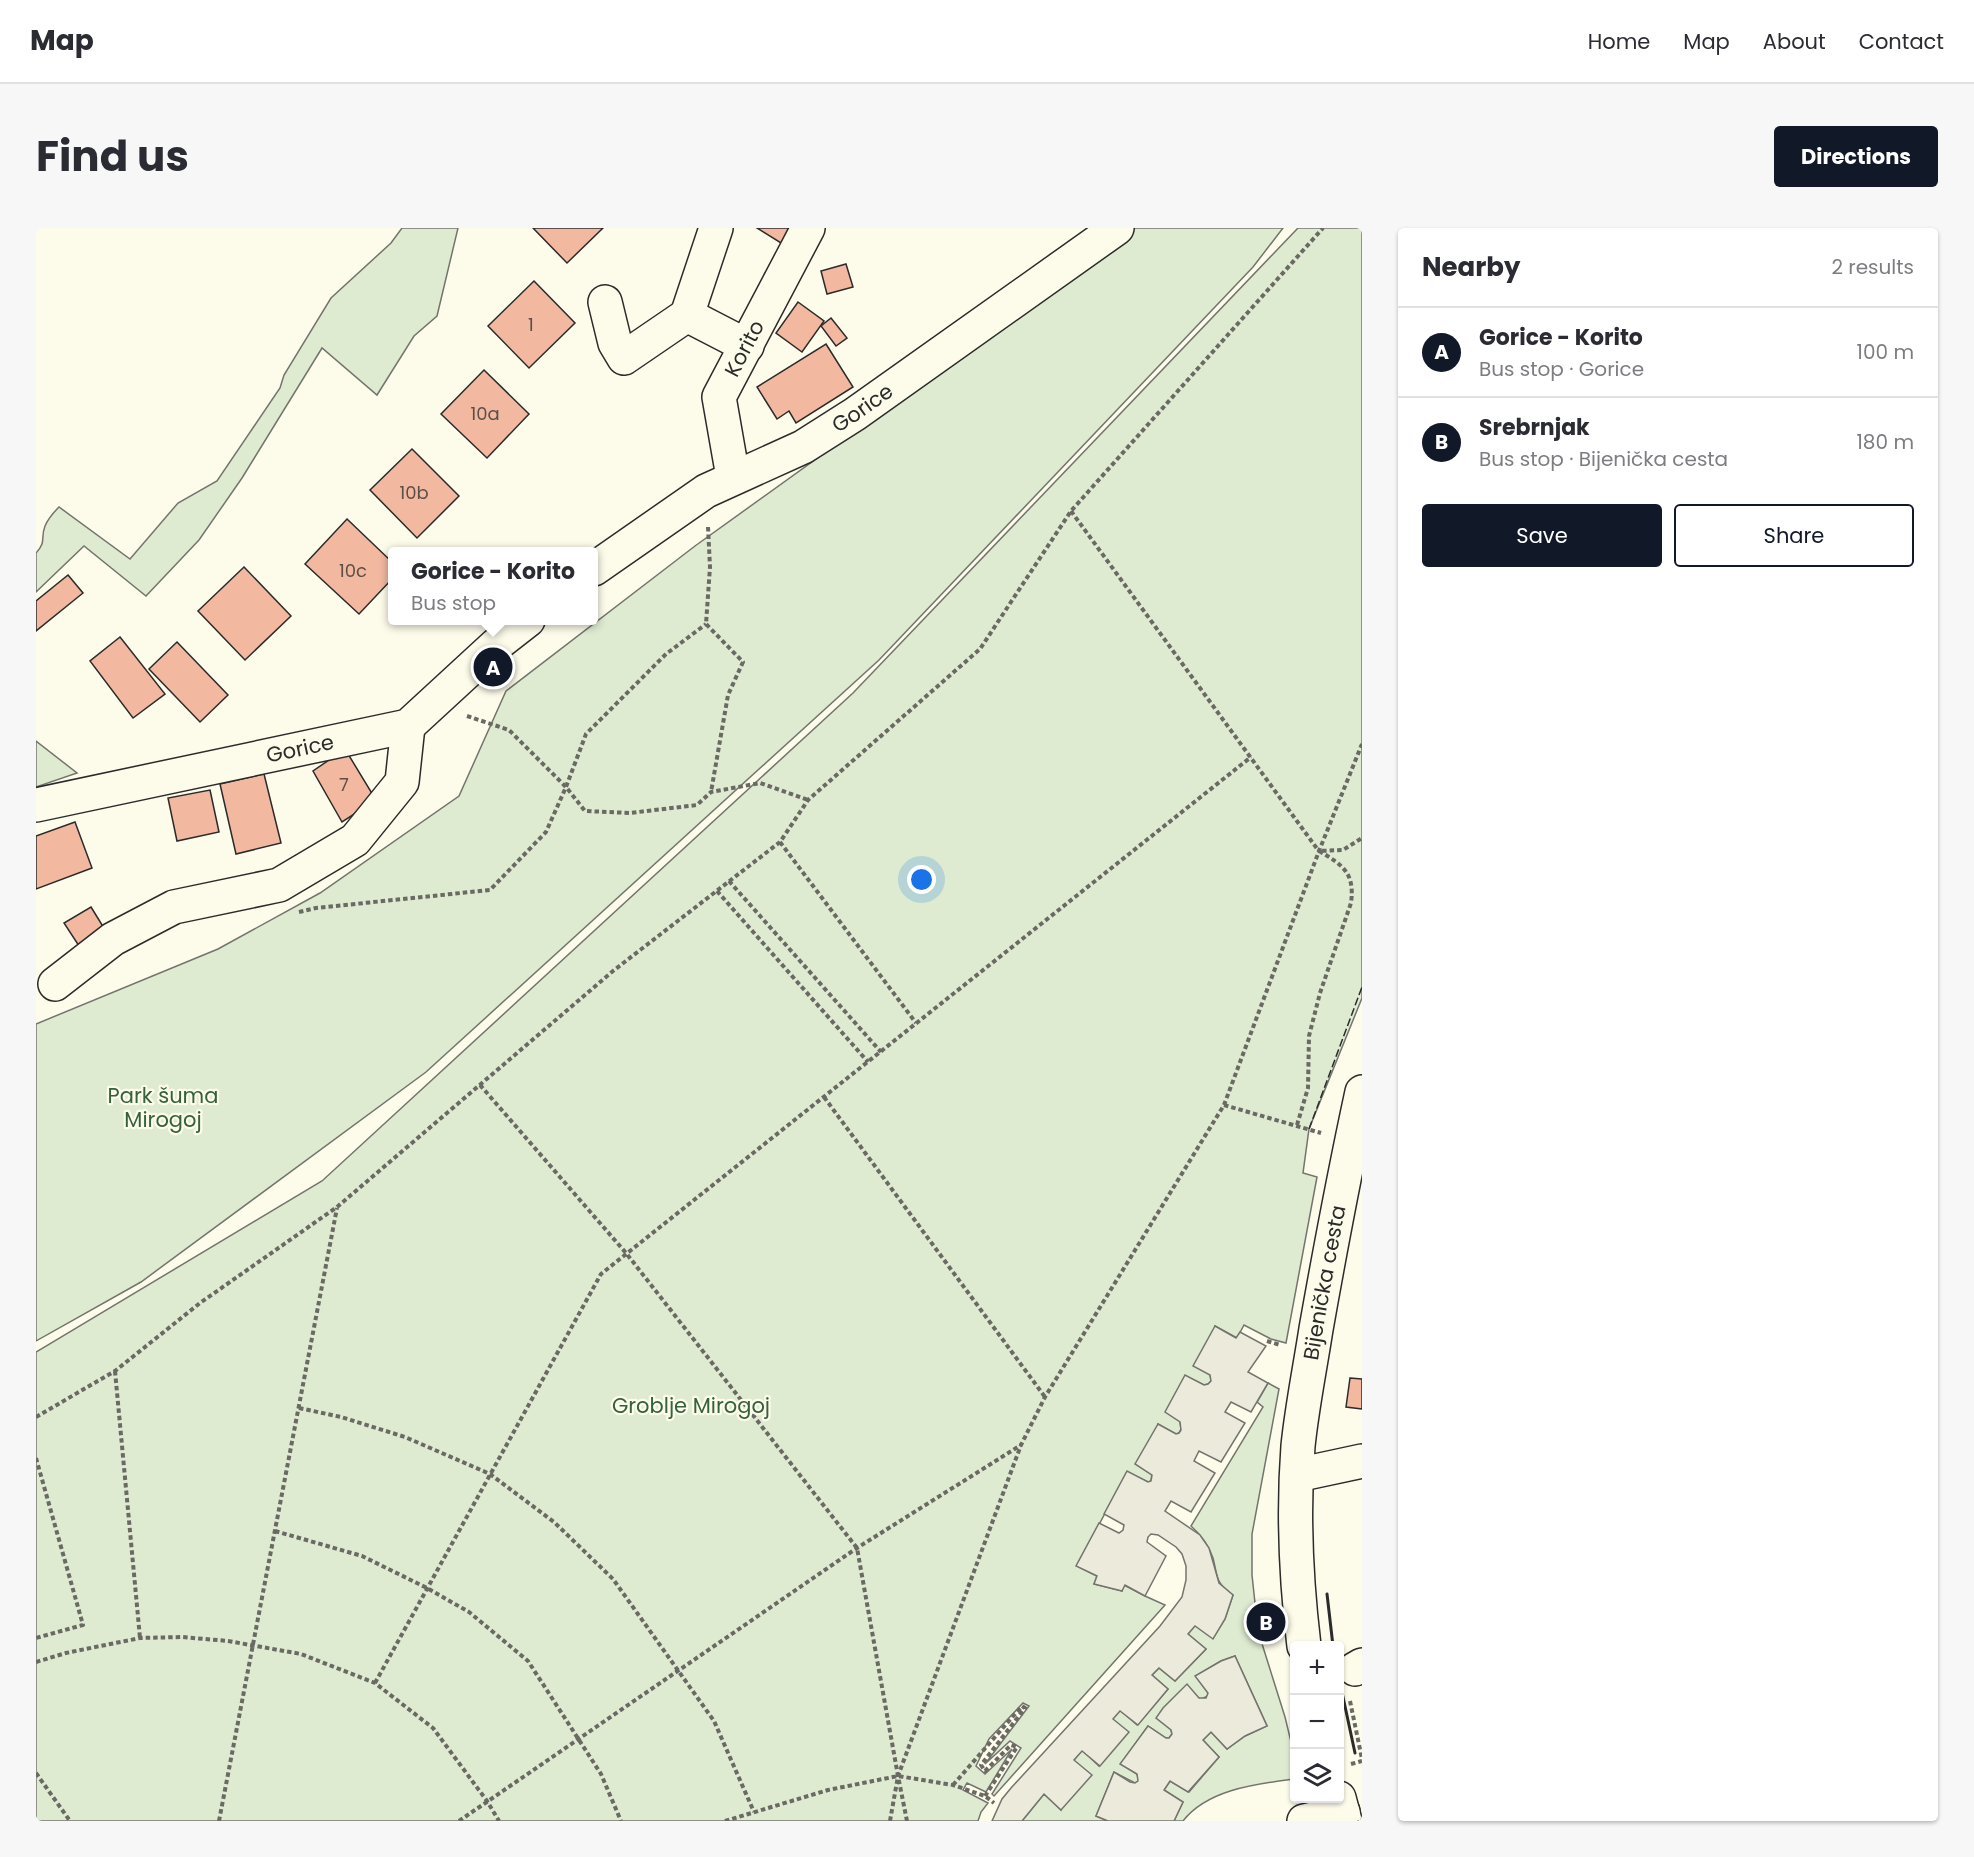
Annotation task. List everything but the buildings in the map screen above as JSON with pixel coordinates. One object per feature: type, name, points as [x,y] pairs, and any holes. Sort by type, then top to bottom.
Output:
[{"type":"street","points":[[605,302],[615,343],[624,358],[687,315],[716,228]]},
{"type":"street","name":"Korito","points":[[719,484],[719,397],[808,228]]},
{"type":"street","name":"Gorice","points":[[598,566],[719,484],[803,447],[855,414],[1117,228]]},
{"type":"street","points":[[687,315],[747,346]]},
{"type":"street","points":[[55,984],[113,939],[174,907],[279,885],[355,840],[402,782],[408,726],[496,645],[523,625]]},
{"type":"street","name":"Gorice","points":[[36,805],[408,726]]},
{"type":"street","name":"Bijenička cesta","points":[[1303,1641],[1296,1553],[1297,1475],[1303,1405],[1338,1210],[1359,1124],[1362,1092]]},
{"type":"street","points":[[1297,1475],[1362,1461]]},
{"type":"street","points":[[1304,1821],[1343,1811]]},
{"type":"path","points":[[36,1417],[115,1371],[200,1303],[337,1207],[613,971],[780,842],[808,800],[980,649],[1071,511],[1323,228]]},
{"type":"path","points":[[711,792],[728,695],[743,662],[706,624],[719,484]]},
{"type":"path","points":[[1071,511],[1319,850],[1342,865],[1348,875],[1353,889],[1351,903],[1320,993],[1309,1036],[1308,1088],[1297,1125]]},
{"type":"path","points":[[295,913],[316,908],[490,890],[546,832],[586,734],[666,654],[706,624]]},
{"type":"path","points":[[439,698],[463,715],[509,730],[566,787],[585,811],[630,813],[697,805],[711,792],[760,783],[808,800]]},
{"type":"path","points":[[890,1821],[898,1776],[1021,1445],[1045,1398],[1224,1105],[1319,850],[1362,744]]},
{"type":"path","points":[[375,1683],[601,1274],[1251,758]]},
{"type":"path","points":[[1319,850],[1343,850],[1362,838]]},
{"type":"path","points":[[780,842],[916,1023]]},
{"type":"path","points":[[729,881],[881,1052]]},
{"type":"path","points":[[717,891],[868,1062]]},
{"type":"path","points":[[480,1085],[626,1253],[857,1548],[907,1821]]},
{"type":"path","points":[[824,1097],[1045,1398]]},
{"type":"path","points":[[1224,1105],[1309,1129]]},
{"type":"path","points":[[219,1821],[337,1207]]},
{"type":"path","points":[[1267,1341],[1280,1346]]},
{"type":"path","points":[[115,1371],[140,1638]]},
{"type":"path","points":[[299,1408],[341,1417],[405,1437],[490,1474],[554,1522],[613,1579],[714,1721],[754,1812]]},
{"type":"path","points":[[459,1821],[857,1548],[1021,1445]]},
{"type":"path","points":[[36,1458],[83,1625],[36,1638]]},
{"type":"path","points":[[275,1531],[362,1556],[428,1588],[469,1612],[528,1661],[600,1774],[621,1821]]},
{"type":"path","points":[[36,1662],[66,1653],[140,1638],[182,1637],[228,1641],[301,1654],[375,1683],[433,1728],[499,1821]]},
{"type":"path","points":[[1351,1764],[1362,1760],[1348,1688],[1359,1667]]},
{"type":"path","points":[[953,1785],[1022,1706],[1025,1708],[981,1765],[986,1771],[1011,1745],[1017,1747],[985,1796]]},
{"type":"path","points":[[36,1773],[70,1821]]},
{"type":"path","points":[[724,1821],[828,1790],[898,1776],[953,1785],[985,1796],[994,1803]]},
{"type":"green space","points":[[402,228],[458,228],[437,316],[414,336],[377,395],[322,348],[242,478],[199,540],[146,596],[84,546],[36,592],[36,553],[42,543],[46,523],[59,507],[130,559],[178,503],[217,481],[280,388],[284,375],[331,298],[391,243]]},
{"type":"green space","name":"Park šuma Mirogoj","points":[[1122,228],[1283,228],[1253,267],[879,660],[426,1072],[141,1282],[36,1341],[36,1024],[218,949],[320,893],[459,796],[506,691],[592,625],[598,625],[598,620],[695,546],[1090,262]]},
{"type":"green space","name":"Groblje Mirogoj","points":[[1298,228],[1362,228],[1362,998],[1309,1129],[1303,1173],[1317,1177],[1286,1343],[1271,1339],[1244,1325],[1237,1338],[1215,1326],[1211,1381],[1204,1385],[1185,1376],[1179,1433],[1176,1434],[1158,1424],[1151,1481],[1148,1482],[1127,1472],[1077,1566],[1097,1576],[1094,1584],[1122,1591],[1124,1585],[1165,1605],[994,1796],[992,1794],[1021,1748],[1010,1741],[985,1764],[1029,1706],[1023,1703],[989,1739],[976,1766],[985,1774],[1012,1749],[986,1792],[967,1783],[963,1790],[988,1803],[978,1821],[36,1821],[36,1352],[322,1181],[853,693]]},
{"type":"green space","points":[[36,741],[77,773],[36,787]]},
{"type":"green space","points":[[1268,1383],[1279,1389],[1252,1534],[1252,1575],[1258,1631],[1290,1738],[1290,1780],[1249,1786],[1219,1795],[1193,1810],[1183,1821],[1174,1821],[1183,1802],[1164,1790],[1170,1781],[1189,1792],[1219,1757],[1203,1740],[1211,1732],[1227,1749],[1245,1736],[1267,1726],[1235,1656],[1221,1661],[1196,1676],[1208,1696],[1199,1698],[1171,1730],[1172,1734],[1169,1738],[1148,1726],[1121,1764],[1137,1774],[1139,1781],[1135,1783],[1114,1772],[1096,1816],[1108,1821],[1022,1821],[1044,1794],[1061,1810],[1074,1760],[1082,1750],[1099,1766],[1113,1718],[1120,1710],[1137,1725],[1168,1689],[1152,1675],[1159,1668],[1175,1681],[1206,1649],[1188,1634],[1195,1625],[1213,1638],[1225,1619],[1233,1595],[1220,1583],[1209,1549],[1191,1526],[1263,1407],[1257,1402]]},
{"type":"shaded area","points":[[1215,1326],[1236,1338],[1240,1332],[1266,1346],[1248,1372],[1268,1383],[1251,1412],[1231,1402],[1225,1412],[1245,1423],[1221,1462],[1199,1451],[1194,1461],[1215,1473],[1191,1512],[1171,1501],[1165,1511],[1200,1535],[1209,1548],[1219,1583],[1233,1595],[1225,1619],[1213,1639],[1195,1626],[1188,1634],[1206,1649],[1175,1681],[1159,1668],[1152,1675],[1168,1689],[1138,1725],[1120,1711],[1113,1719],[1129,1732],[1100,1766],[1082,1751],[1074,1760],[1092,1775],[1061,1810],[1044,1794],[1022,1821],[992,1821],[1002,1799],[1011,1788],[1160,1626],[1182,1597],[1186,1566],[1182,1554],[1158,1535],[1151,1534],[1147,1542],[1166,1556],[1145,1596],[1125,1585],[1122,1591],[1094,1584],[1097,1576],[1076,1566],[1099,1523],[1119,1533],[1123,1530],[1124,1525],[1104,1514],[1127,1471],[1148,1482],[1151,1481],[1152,1475],[1135,1464],[1158,1424],[1176,1434],[1181,1430],[1180,1422],[1165,1412],[1185,1375],[1204,1385],[1211,1381],[1210,1375],[1193,1366]]},
{"type":"shaded area","points":[[1235,1656],[1267,1726],[1245,1736],[1227,1749],[1211,1732],[1203,1740],[1219,1757],[1188,1792],[1170,1781],[1164,1790],[1183,1802],[1174,1821],[1108,1821],[1096,1816],[1114,1772],[1130,1782],[1138,1781],[1137,1774],[1120,1764],[1148,1726],[1166,1738],[1172,1734],[1171,1730],[1156,1718],[1163,1708],[1187,1684],[1199,1698],[1206,1698],[1208,1693],[1195,1676]]},
{"type":"fence","points":[[1309,1129],[1362,987]]},
{"type":"wall","points":[[1327,1594],[1332,1641]]},
{"type":"wall","points":[[1343,1695],[1355,1753]]},
{"type":"place","name":"Gorice - Korito","points":[[493,667]]},
{"type":"place","name":"Srebrnjak","points":[[1266,1622]]}]
